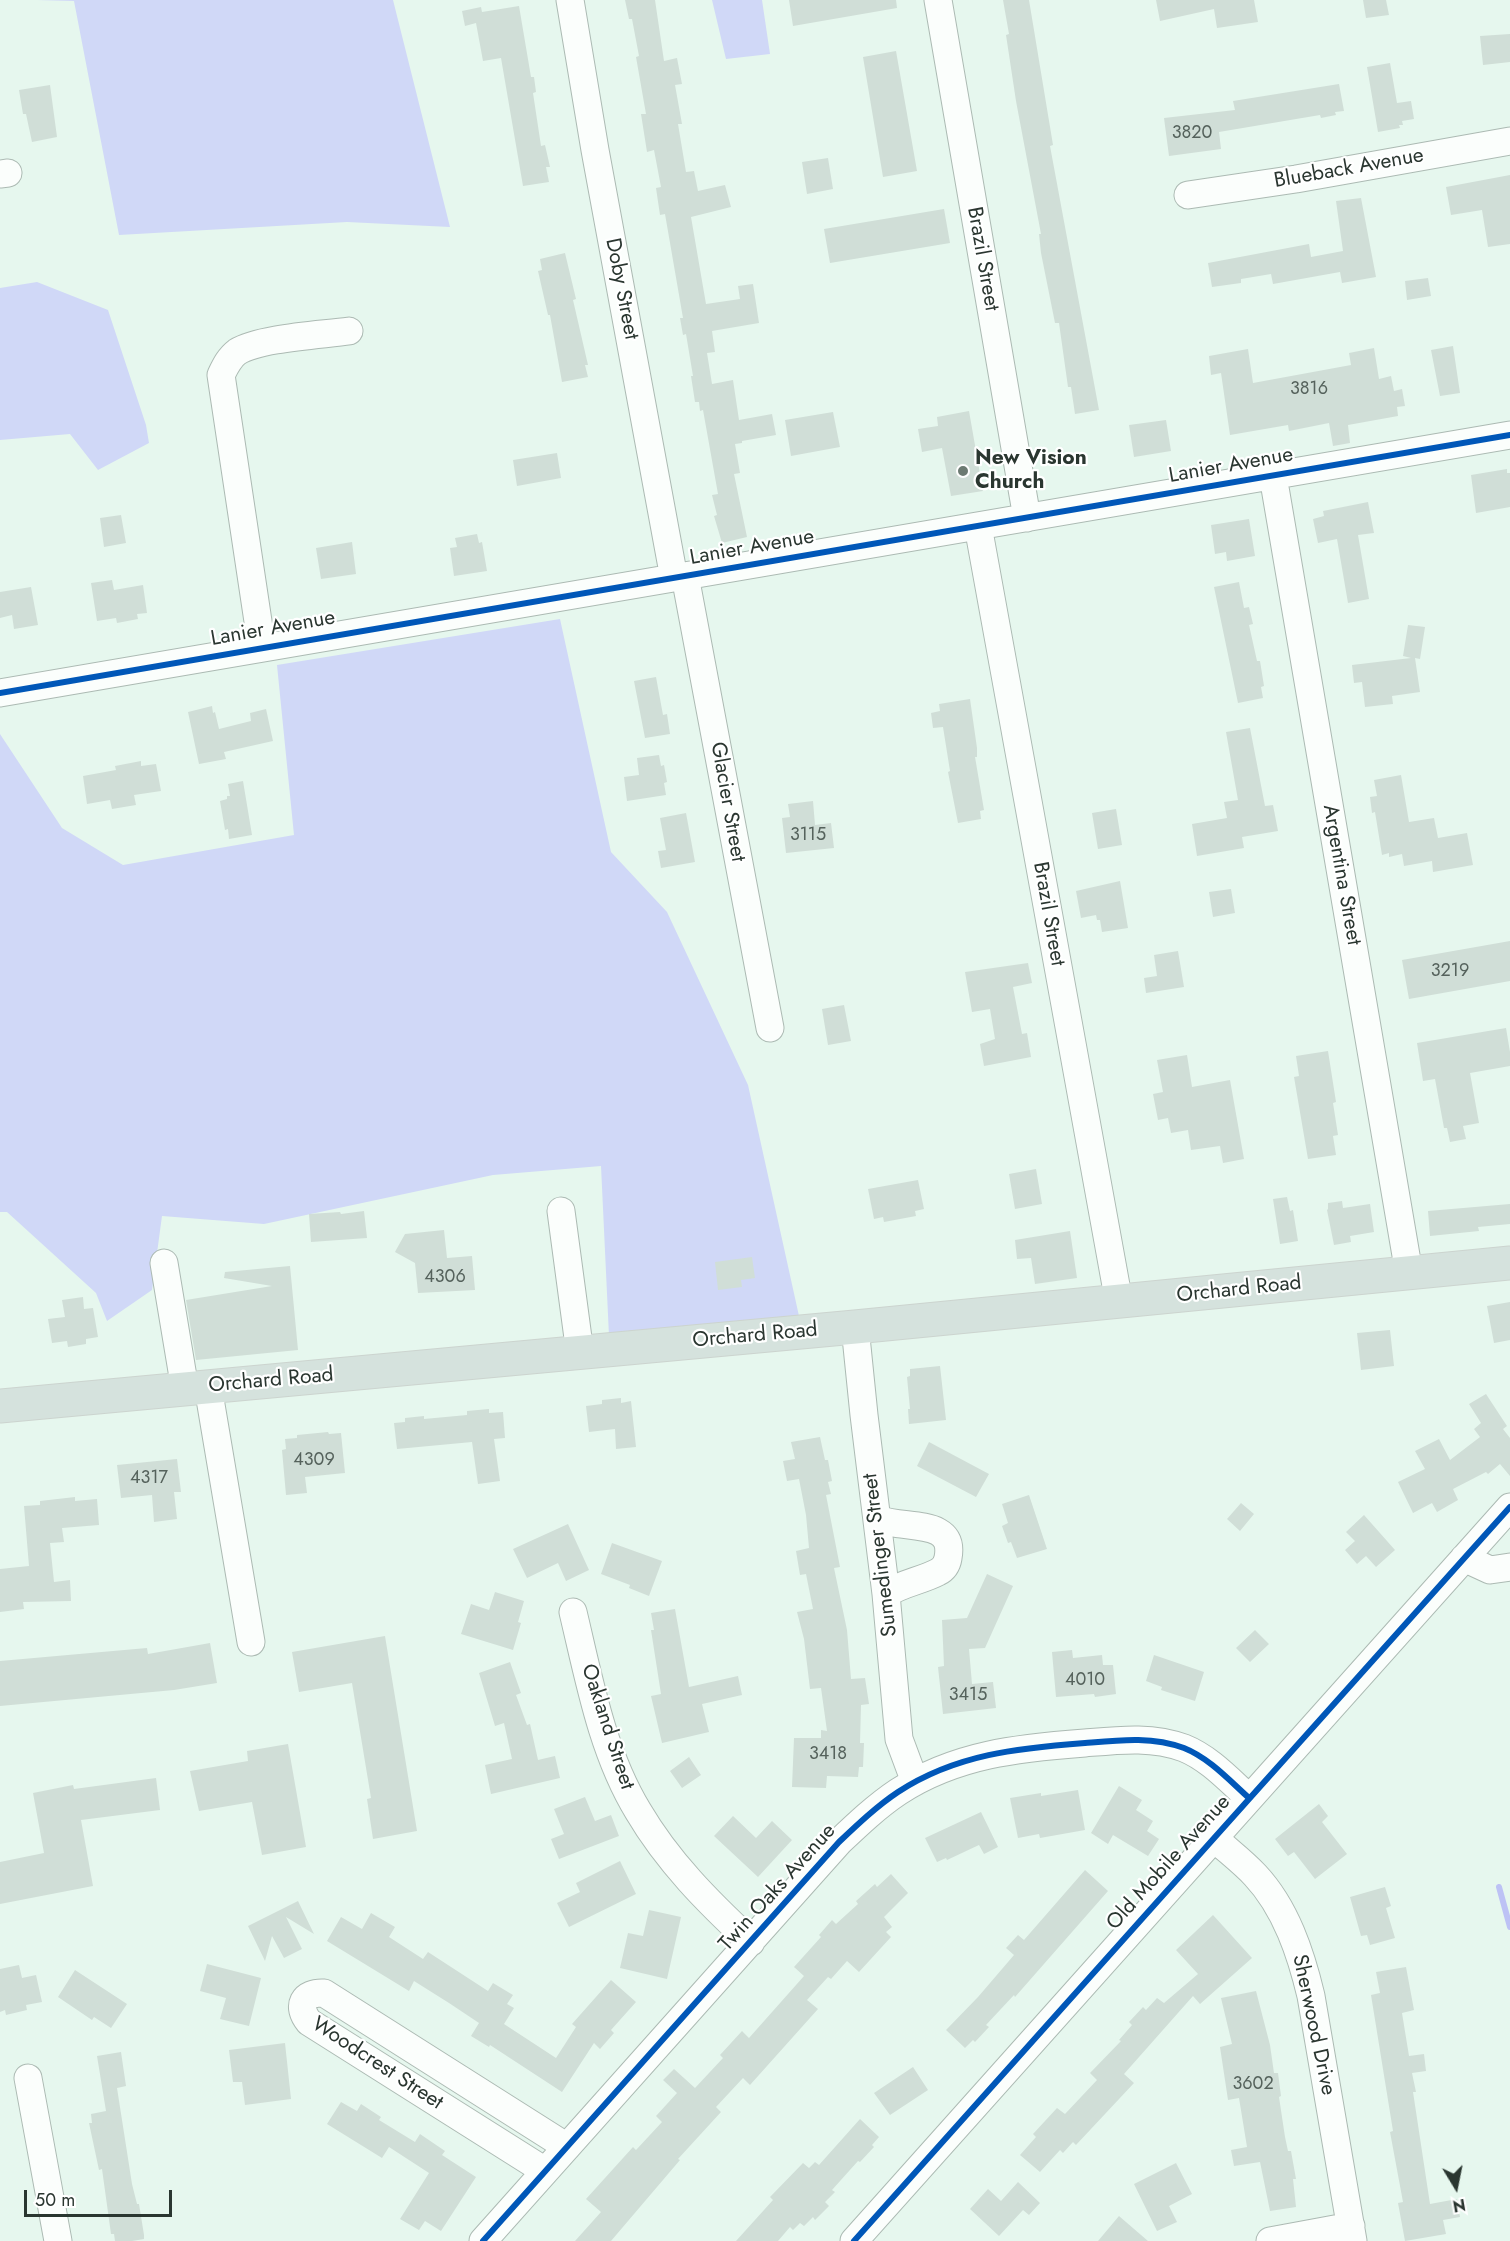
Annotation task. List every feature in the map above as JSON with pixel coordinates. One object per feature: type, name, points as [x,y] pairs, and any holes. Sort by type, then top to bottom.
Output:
[{"type":"main road","name":"Orchard Road","points":[[0,1406],[1119,1302],[1510,1263]]},
{"type":"street","name":"Doby Street","points":[[570,0],[595,150],[679,577]]},
{"type":"street","name":"Brazil Street","points":[[938,0],[1027,518]]},
{"type":"street","name":"Blueback Avenue","points":[[1188,195],[1296,179],[1510,141]]},
{"type":"street","points":[[262,648],[221,375],[236,353],[255,344],[349,331]]},
{"type":"street","name":"Lanier Avenue","points":[[0,693],[1510,435]]},
{"type":"street","name":"Argentina Street","points":[[1273,476],[1409,1273]]},
{"type":"street","name":"Brazil Street","points":[[978,526],[1119,1302]]},
{"type":"street","name":"Glacier Street","points":[[679,577],[770,1028]]},
{"type":"street","points":[[561,1211],[580,1353]]},
{"type":"street","points":[[164,1263],[197,1388],[251,1642]]},
{"type":"street","name":"Sumedinger Street","points":[[855,1327],[886,1594],[899,1739],[915,1782]]},
{"type":"street","name":"Old Mobile Avenue","points":[[854,2241],[1510,1507]]},
{"type":"street","points":[[877,1518],[897,1525],[937,1530],[944,1535],[950,1549],[948,1561],[939,1572],[896,1587],[886,1594]]},
{"type":"street","points":[[1464,1558],[1490,1570],[1510,1567]]},
{"type":"street","name":"Oakland Street","points":[[573,1612],[605,1735],[637,1811],[668,1857],[696,1890],[751,1942]]},
{"type":"street","name":"Twin Oaks Avenue","points":[[483,2241],[839,1842],[872,1812],[915,1782],[959,1762],[991,1753],[1024,1747],[1138,1738],[1159,1741],[1196,1754],[1249,1798]]},
{"type":"street","name":"Sherwood Drive","points":[[1214,1838],[1256,1876],[1275,1902],[1304,1965],[1352,2233]]},
{"type":"street","name":"Woodcrest Street","points":[[545,2171],[309,2022],[303,2015],[302,2005],[306,1997],[314,1992],[324,1993],[567,2147]]},
{"type":"street","points":[[28,2078],[58,2241]]},
{"type":"street","points":[[1270,2241],[1352,2233]]},
{"type":"shaded area","points":[[37,0],[393,0],[450,227],[347,222],[119,235],[74,1]]},
{"type":"shaded area","points":[[712,0],[762,0],[770,54],[726,59]]},
{"type":"shaded area","points":[[37,282],[108,310],[146,425],[149,443],[98,470],[70,434],[0,440],[0,288]]},
{"type":"shaded area","points":[[560,619],[611,852],[667,912],[748,1085],[799,1316],[609,1336],[601,1166],[493,1175],[264,1224],[162,1216],[152,1290],[107,1321],[96,1293],[7,1212],[0,1212],[0,734],[62,828],[123,865],[294,835],[277,665]]},
{"type":"building","points":[[625,0],[655,0],[664,61],[677,58],[682,84],[675,85],[682,124],[678,124],[686,172],[694,171],[698,191],[725,185],[731,207],[691,217],[706,304],[740,299],[738,286],[753,284],[759,323],[712,331],[715,352],[707,353],[712,384],[733,380],[739,420],[772,414],[776,435],[735,444],[740,473],[734,474],[747,537],[722,543],[714,516],[717,515],[712,495],[718,494],[703,410],[700,411],[699,402],[695,402],[691,376],[693,376],[686,334],[683,335],[680,318],[683,318],[665,214],[660,215],[656,188],[661,187],[654,150],[647,152],[641,114],[646,114],[636,57],[639,56],[632,19],[629,19]]},
{"type":"building","points":[[789,0],[896,0],[897,8],[793,26]]},
{"type":"building","points":[[1003,0],[1029,0],[1053,145],[1050,146],[1099,410],[1075,414],[1071,387],[1068,387],[1059,323],[1055,323],[1041,253],[1039,234],[1041,234],[1016,101]]},
{"type":"building","points":[[1156,0],[1254,0],[1258,22],[1217,28],[1214,9],[1160,21]]},
{"type":"building","points":[[1363,0],[1386,0],[1389,15],[1366,18]]},
{"type":"building","points":[[519,6],[531,77],[534,77],[536,92],[533,93],[541,146],[545,145],[550,167],[546,167],[549,182],[523,186],[501,58],[483,61],[476,23],[465,26],[462,11],[481,7],[482,12]]},
{"type":"building","points":[[1510,34],[1510,62],[1483,65],[1480,36]]},
{"type":"building","points":[[896,51],[917,171],[883,177],[863,57]]},
{"type":"building","points":[[1390,63],[1397,103],[1411,101],[1414,119],[1402,121],[1403,125],[1399,125],[1400,128],[1378,132],[1367,67]]},
{"type":"building","points":[[1339,84],[1344,111],[1335,112],[1336,115],[1321,118],[1320,115],[1219,132],[1221,149],[1169,156],[1164,118],[1235,110],[1233,101]]},
{"type":"building","points":[[50,85],[57,137],[32,142],[26,114],[23,114],[19,90]]},
{"type":"building","points":[[828,158],[833,189],[807,194],[802,162]]},
{"type":"building","points":[[1510,175],[1510,244],[1488,247],[1482,210],[1451,215],[1446,187]]},
{"type":"building","points":[[1361,198],[1376,277],[1342,283],[1340,272],[1273,284],[1271,274],[1241,279],[1241,283],[1212,287],[1208,263],[1309,244],[1311,257],[1343,251],[1336,201]]},
{"type":"building","points":[[944,209],[950,243],[830,263],[824,229]]},
{"type":"building","points":[[565,253],[576,299],[573,300],[588,365],[585,365],[588,377],[562,382],[550,315],[548,315],[538,271],[542,270],[540,259]]},
{"type":"building","points":[[1428,278],[1431,296],[1407,300],[1405,281]]},
{"type":"building","points":[[1453,346],[1460,393],[1440,396],[1431,350]]},
{"type":"building","points":[[1374,348],[1379,379],[1391,376],[1394,391],[1402,389],[1405,406],[1397,407],[1398,416],[1348,425],[1350,443],[1333,446],[1329,423],[1289,431],[1288,425],[1230,435],[1221,373],[1211,375],[1209,356],[1248,349],[1253,383],[1351,365],[1349,353]]},
{"type":"building","name":"New Vision Church","points":[[969,411],[983,491],[951,496],[942,448],[922,452],[918,429],[938,426],[937,417]]},
{"type":"building","points":[[833,412],[840,447],[791,456],[785,420]]},
{"type":"building","points":[[1166,420],[1171,451],[1134,457],[1129,425]]},
{"type":"building","points":[[557,453],[561,478],[517,486],[513,460]]},
{"type":"building","points":[[1507,469],[1507,473],[1510,473],[1510,507],[1476,513],[1471,475]]},
{"type":"building","points":[[1368,502],[1374,533],[1358,535],[1369,599],[1348,603],[1337,539],[1318,543],[1313,519],[1324,516],[1323,511]]},
{"type":"building","points":[[121,515],[126,543],[104,547],[100,518]]},
{"type":"building","points":[[1249,519],[1255,556],[1227,561],[1226,552],[1215,554],[1211,525]]},
{"type":"building","points":[[477,534],[479,543],[482,542],[487,571],[454,576],[450,548],[457,547],[455,538]]},
{"type":"building","points":[[352,542],[356,574],[321,579],[316,548]]},
{"type":"building","points":[[112,580],[114,590],[143,585],[147,613],[137,614],[138,619],[117,623],[116,618],[97,621],[91,583]]},
{"type":"building","points":[[1239,582],[1244,608],[1249,607],[1253,624],[1249,625],[1257,661],[1260,661],[1264,686],[1261,687],[1263,698],[1238,703],[1214,587]]},
{"type":"building","points":[[31,587],[38,625],[14,629],[12,615],[0,618],[0,592]]},
{"type":"building","points":[[1408,625],[1425,627],[1420,659],[1415,658],[1420,692],[1392,696],[1393,704],[1365,707],[1362,682],[1354,683],[1352,665],[1411,658],[1403,656]]},
{"type":"building","points":[[656,677],[663,715],[667,714],[670,734],[645,738],[634,681]]},
{"type":"building","points":[[970,699],[977,748],[977,757],[975,757],[984,810],[980,811],[981,819],[958,823],[948,772],[950,771],[943,727],[933,728],[931,713],[940,711],[939,704]]},
{"type":"building","points":[[212,706],[219,729],[251,721],[250,713],[266,709],[273,741],[224,752],[226,759],[199,764],[188,712]]},
{"type":"building","points":[[1250,728],[1265,806],[1273,805],[1278,831],[1242,837],[1244,848],[1197,856],[1192,824],[1227,818],[1224,802],[1238,800],[1226,732]]},
{"type":"building","points":[[659,755],[661,766],[664,765],[667,782],[664,783],[666,795],[627,801],[624,777],[639,775],[637,758]]},
{"type":"building","points":[[141,761],[141,766],[156,764],[161,791],[134,795],[136,805],[112,809],[110,800],[87,804],[83,776],[116,770],[115,766]]},
{"type":"building","points":[[1401,775],[1409,822],[1434,818],[1438,838],[1467,833],[1473,865],[1433,872],[1432,861],[1404,866],[1402,854],[1389,857],[1389,853],[1382,855],[1375,812],[1372,813],[1370,797],[1377,796],[1374,780]]},
{"type":"building","points":[[243,781],[252,835],[229,839],[228,829],[225,830],[220,801],[230,796],[228,784]]},
{"type":"building","points":[[813,801],[815,825],[831,823],[834,848],[786,853],[782,818],[790,817],[788,804]]},
{"type":"building","points":[[1116,809],[1122,845],[1098,849],[1092,813]]},
{"type":"building","points":[[686,813],[695,862],[661,868],[658,851],[666,850],[660,818]]},
{"type":"building","points":[[1120,881],[1128,928],[1102,932],[1100,920],[1097,920],[1096,915],[1081,918],[1076,891]]},
{"type":"building","points":[[1231,889],[1235,913],[1213,917],[1209,892]]},
{"type":"building","points":[[1510,941],[1510,981],[1409,999],[1402,960]]},
{"type":"building","points":[[1178,951],[1184,987],[1146,993],[1144,978],[1157,976],[1154,955]]},
{"type":"building","points":[[1028,963],[1032,983],[1013,987],[1022,1034],[1027,1033],[1031,1057],[984,1066],[980,1044],[995,1039],[990,1009],[972,1012],[965,972]]},
{"type":"building","points":[[844,1005],[851,1041],[828,1045],[822,1009]]},
{"type":"building","points":[[1506,1028],[1510,1066],[1470,1073],[1479,1123],[1463,1126],[1466,1139],[1450,1142],[1447,1128],[1444,1128],[1435,1079],[1423,1081],[1417,1043]]},
{"type":"building","points":[[1328,1051],[1336,1102],[1333,1103],[1338,1135],[1333,1136],[1336,1155],[1308,1159],[1294,1077],[1299,1076],[1296,1056]]},
{"type":"building","points":[[1187,1055],[1192,1087],[1230,1080],[1244,1159],[1223,1163],[1220,1146],[1191,1150],[1188,1130],[1171,1133],[1168,1118],[1158,1120],[1153,1094],[1163,1092],[1157,1060]]},
{"type":"building","points":[[1036,1169],[1042,1204],[1015,1209],[1009,1174]]},
{"type":"building","points":[[918,1180],[924,1209],[915,1211],[916,1216],[884,1222],[883,1217],[874,1219],[868,1189]]},
{"type":"building","points":[[1287,1197],[1290,1211],[1293,1210],[1298,1241],[1280,1244],[1273,1199]]},
{"type":"building","points":[[1342,1201],[1343,1208],[1370,1204],[1374,1232],[1350,1236],[1351,1242],[1334,1245],[1327,1210],[1328,1203]]},
{"type":"building","points":[[1510,1204],[1510,1224],[1478,1227],[1479,1231],[1430,1236],[1428,1211]]},
{"type":"building","points":[[364,1211],[367,1238],[311,1242],[309,1214]]},
{"type":"building","points":[[444,1230],[447,1258],[472,1256],[475,1290],[418,1293],[415,1263],[395,1252],[405,1234]]},
{"type":"building","points":[[1070,1231],[1077,1278],[1035,1284],[1031,1258],[1017,1259],[1015,1240]]},
{"type":"building","points":[[752,1257],[755,1278],[741,1280],[742,1287],[718,1290],[715,1262]]},
{"type":"building","points":[[290,1266],[298,1350],[196,1360],[186,1300],[272,1286],[224,1278],[225,1272]]},
{"type":"building","points":[[83,1297],[84,1309],[93,1308],[98,1337],[86,1339],[86,1344],[68,1347],[67,1341],[52,1343],[48,1319],[65,1317],[62,1300]]},
{"type":"building","points":[[1510,1302],[1510,1340],[1494,1343],[1487,1306]]},
{"type":"building","points":[[1390,1330],[1394,1366],[1361,1370],[1357,1333]]},
{"type":"building","points":[[940,1366],[946,1420],[909,1424],[907,1377],[910,1376],[910,1369]]},
{"type":"building","points":[[1486,1394],[1507,1426],[1503,1429],[1510,1438],[1510,1476],[1500,1464],[1488,1474],[1486,1472],[1453,1489],[1458,1500],[1437,1512],[1432,1503],[1413,1513],[1398,1482],[1425,1469],[1415,1451],[1439,1439],[1450,1460],[1480,1437],[1474,1429],[1481,1423],[1469,1404]]},
{"type":"building","points":[[621,1398],[621,1403],[631,1401],[636,1447],[616,1449],[615,1429],[589,1432],[586,1406],[602,1404],[602,1400]]},
{"type":"building","points":[[489,1409],[489,1413],[503,1412],[505,1438],[494,1439],[500,1481],[478,1484],[472,1442],[397,1449],[394,1423],[405,1422],[405,1418],[424,1416],[424,1419],[467,1415],[467,1411]]},
{"type":"building","points":[[328,1432],[329,1434],[341,1433],[345,1473],[305,1477],[307,1493],[286,1495],[282,1450],[286,1449],[285,1439],[297,1438],[297,1435]]},
{"type":"building","points":[[820,1437],[832,1481],[828,1482],[831,1494],[826,1495],[840,1567],[834,1568],[847,1630],[851,1679],[865,1678],[869,1704],[861,1705],[860,1743],[864,1743],[863,1767],[859,1767],[858,1777],[827,1776],[826,1788],[792,1787],[794,1738],[821,1738],[821,1730],[827,1731],[821,1688],[810,1689],[804,1639],[797,1612],[813,1609],[806,1574],[800,1575],[796,1551],[809,1548],[806,1515],[799,1479],[787,1481],[783,1461],[795,1459],[791,1442]]},
{"type":"building","points":[[929,1442],[989,1474],[976,1497],[917,1466]]},
{"type":"building","points":[[177,1459],[181,1492],[174,1492],[177,1519],[154,1522],[152,1495],[121,1498],[117,1465]]},
{"type":"building","points":[[1029,1495],[1047,1549],[1017,1558],[1002,1526],[1008,1523],[1002,1504]]},
{"type":"building","points":[[75,1497],[75,1501],[97,1499],[99,1525],[62,1528],[64,1542],[50,1543],[54,1582],[70,1580],[71,1601],[23,1602],[24,1609],[0,1612],[0,1569],[29,1566],[24,1506],[40,1505],[40,1501]]},
{"type":"building","points":[[1241,1503],[1254,1514],[1240,1531],[1227,1519]]},
{"type":"building","points":[[1364,1515],[1395,1550],[1376,1567],[1366,1556],[1357,1564],[1345,1550],[1355,1541],[1346,1532]]},
{"type":"building","points":[[568,1524],[589,1570],[566,1581],[558,1563],[527,1578],[513,1549]]},
{"type":"building","points":[[612,1543],[662,1561],[649,1596],[629,1588],[630,1585],[601,1574]]},
{"type":"building","points":[[987,1574],[1013,1586],[985,1648],[969,1649],[972,1684],[993,1682],[996,1708],[943,1714],[938,1667],[944,1666],[942,1620],[967,1618]]},
{"type":"building","points":[[495,1592],[524,1601],[518,1622],[521,1623],[513,1650],[461,1634],[471,1604],[489,1610]]},
{"type":"building","points":[[675,1609],[689,1687],[738,1676],[742,1695],[702,1704],[709,1732],[662,1743],[651,1696],[661,1694],[651,1630],[654,1630],[651,1613]]},
{"type":"building","points":[[1255,1630],[1269,1644],[1250,1662],[1236,1648]]},
{"type":"building","points":[[385,1636],[417,1831],[373,1839],[367,1799],[371,1798],[352,1683],[299,1692],[292,1652]]},
{"type":"building","points":[[210,1643],[217,1683],[174,1690],[0,1706],[0,1661],[147,1648],[148,1654]]},
{"type":"building","points":[[1072,1650],[1073,1658],[1102,1655],[1103,1665],[1113,1665],[1116,1694],[1095,1697],[1094,1694],[1056,1697],[1052,1652]]},
{"type":"building","points":[[1154,1655],[1204,1672],[1195,1701],[1161,1690],[1162,1687],[1146,1681]]},
{"type":"building","points":[[510,1662],[521,1693],[516,1695],[527,1725],[530,1724],[538,1760],[555,1756],[560,1778],[491,1794],[485,1765],[512,1759],[504,1723],[495,1726],[479,1673]]},
{"type":"building","points":[[288,1744],[306,1847],[262,1855],[252,1802],[199,1811],[190,1771],[248,1761],[247,1751]]},
{"type":"building","points":[[689,1757],[701,1775],[682,1788],[670,1771]]},
{"type":"building","points":[[156,1778],[160,1810],[81,1820],[93,1886],[0,1904],[0,1862],[44,1853],[33,1793],[73,1785],[74,1789]]},
{"type":"building","points":[[1119,1786],[1142,1800],[1136,1810],[1153,1821],[1147,1831],[1159,1839],[1148,1856],[1113,1835],[1108,1844],[1091,1833]]},
{"type":"building","points":[[1078,1790],[1085,1830],[1040,1838],[1039,1834],[1018,1838],[1010,1798]]},
{"type":"building","points":[[585,1797],[595,1821],[611,1815],[619,1836],[559,1859],[551,1839],[564,1834],[554,1809]]},
{"type":"building","points":[[1319,1804],[1328,1816],[1322,1822],[1347,1854],[1315,1879],[1294,1852],[1288,1856],[1275,1839]]},
{"type":"building","points":[[981,1812],[998,1847],[984,1854],[979,1845],[947,1860],[946,1858],[937,1862],[925,1838]]},
{"type":"building","points":[[733,1816],[756,1838],[772,1821],[792,1840],[758,1877],[714,1836]]},
{"type":"building","points":[[620,1861],[636,1894],[569,1927],[557,1903],[580,1892],[576,1883]]},
{"type":"building","points":[[1085,1870],[1108,1891],[1015,1997],[1014,1995],[986,2025],[989,2027],[975,2042],[973,2040],[965,2048],[946,2030],[1014,1955],[1006,1948],[1018,1935],[1024,1940]]},
{"type":"building","points":[[891,1874],[908,1893],[884,1917],[892,1927],[886,1932],[891,1937],[859,1972],[847,1961],[831,1979],[828,1977],[807,2000],[818,2009],[750,2085],[743,2078],[716,2107],[721,2112],[678,2159],[680,2160],[611,2241],[575,2241],[601,2212],[586,2199],[633,2147],[636,2150],[662,2122],[656,2116],[677,2093],[663,2080],[674,2069],[695,2088],[723,2058],[720,2055],[742,2031],[749,2038],[804,1976],[794,1967],[821,1937],[819,1935],[832,1920],[836,1924],[858,1904],[856,1901],[875,1884],[877,1887]]},
{"type":"building","points":[[1385,1887],[1391,1906],[1386,1908],[1395,1938],[1370,1945],[1367,1935],[1361,1936],[1350,1897]]},
{"type":"building","points":[[298,1901],[314,1934],[286,1917],[302,1949],[284,1958],[272,1936],[265,1961],[248,1926]]},
{"type":"building","points":[[649,1910],[681,1917],[667,1979],[620,1968],[628,1933],[643,1936]]},
{"type":"building","points":[[371,1913],[395,1927],[389,1937],[423,1959],[428,1952],[488,1991],[493,1983],[513,1995],[507,2004],[514,2008],[504,2024],[556,2058],[576,2027],[572,2024],[611,1980],[636,2002],[611,2030],[614,2033],[600,2049],[594,2043],[562,2092],[490,2045],[489,2047],[471,2036],[479,2023],[449,2003],[414,1981],[409,1991],[327,1941],[341,1917],[362,1929]]},
{"type":"building","points":[[1213,1915],[1252,1958],[1200,2004],[1193,1996],[1124,2074],[1134,2083],[1076,2145],[1073,2142],[1063,2153],[1060,2150],[1040,2172],[1020,2155],[1036,2137],[1033,2134],[1057,2108],[1065,2114],[1097,2080],[1090,2073],[1121,2041],[1119,2040],[1132,2025],[1129,2022],[1143,2007],[1146,2010],[1157,1998],[1164,2003],[1198,1974],[1176,1950]]},
{"type":"building","points":[[207,1964],[261,1978],[249,2026],[220,2019],[226,1998],[200,1991]]},
{"type":"building","points":[[19,1965],[22,1978],[36,1975],[42,2002],[26,2005],[27,2010],[6,2015],[5,2010],[0,2012],[0,1969]]},
{"type":"building","points":[[1406,1967],[1414,2010],[1402,2013],[1409,2056],[1424,2054],[1426,2071],[1412,2073],[1430,2204],[1457,2199],[1460,2217],[1443,2220],[1446,2234],[1405,2241],[1398,2203],[1403,2202],[1390,2132],[1393,2131],[1371,1995],[1380,1993],[1376,1972]]},
{"type":"building","points":[[75,1970],[127,2004],[111,2028],[94,2017],[92,2020],[58,1997]]},
{"type":"building","points":[[1256,1991],[1270,2045],[1274,2073],[1278,2073],[1285,2137],[1288,2151],[1291,2151],[1296,2179],[1293,2179],[1296,2207],[1270,2211],[1260,2162],[1234,2166],[1231,2150],[1247,2147],[1239,2098],[1228,2100],[1220,2047],[1232,2044],[1221,1998]]},
{"type":"building","points":[[285,2043],[291,2099],[245,2105],[242,2082],[233,2082],[229,2050]]},
{"type":"building","points":[[121,2052],[126,2086],[117,2088],[132,2184],[137,2204],[139,2204],[144,2235],[144,2239],[132,2241],[115,2241],[114,2234],[111,2234],[102,2169],[99,2170],[89,2123],[92,2123],[91,2114],[106,2111],[97,2056]]},
{"type":"building","points":[[913,2067],[928,2090],[890,2115],[874,2093]]},
{"type":"building","points":[[341,2102],[357,2111],[361,2104],[381,2117],[379,2120],[415,2142],[420,2134],[445,2151],[442,2155],[476,2177],[441,2231],[425,2221],[419,2230],[400,2219],[429,2173],[389,2147],[382,2158],[327,2124]]},
{"type":"building","points":[[860,2119],[879,2137],[872,2145],[874,2147],[832,2190],[835,2192],[825,2202],[829,2206],[815,2220],[813,2217],[804,2226],[800,2223],[793,2230],[790,2227],[778,2241],[736,2241],[773,2200],[770,2197],[803,2163],[809,2168],[815,2162],[819,2165]]},
{"type":"building","points":[[1176,2163],[1192,2194],[1169,2206],[1177,2222],[1157,2231],[1134,2184]]},
{"type":"building","points":[[1018,2182],[1040,2203],[1029,2215],[1023,2210],[999,2236],[970,2209],[988,2189],[1001,2201]]},
{"type":"building","points":[[1119,2216],[1148,2241],[1098,2241]]},
{"type":"waterway","points":[[1499,1887],[1510,1927]]},
{"type":"cycle path","points":[[0,693],[1510,435]]},
{"type":"cycle path","points":[[854,2241],[1510,1507]]},
{"type":"cycle path","points":[[483,2241],[839,1842],[883,1803],[920,1779],[942,1769],[988,1755],[1060,1745],[1148,1740],[1172,1744],[1193,1752],[1218,1770],[1249,1798]]},
{"type":"place","name":"New Vision Church","points":[[963,471]]}]
